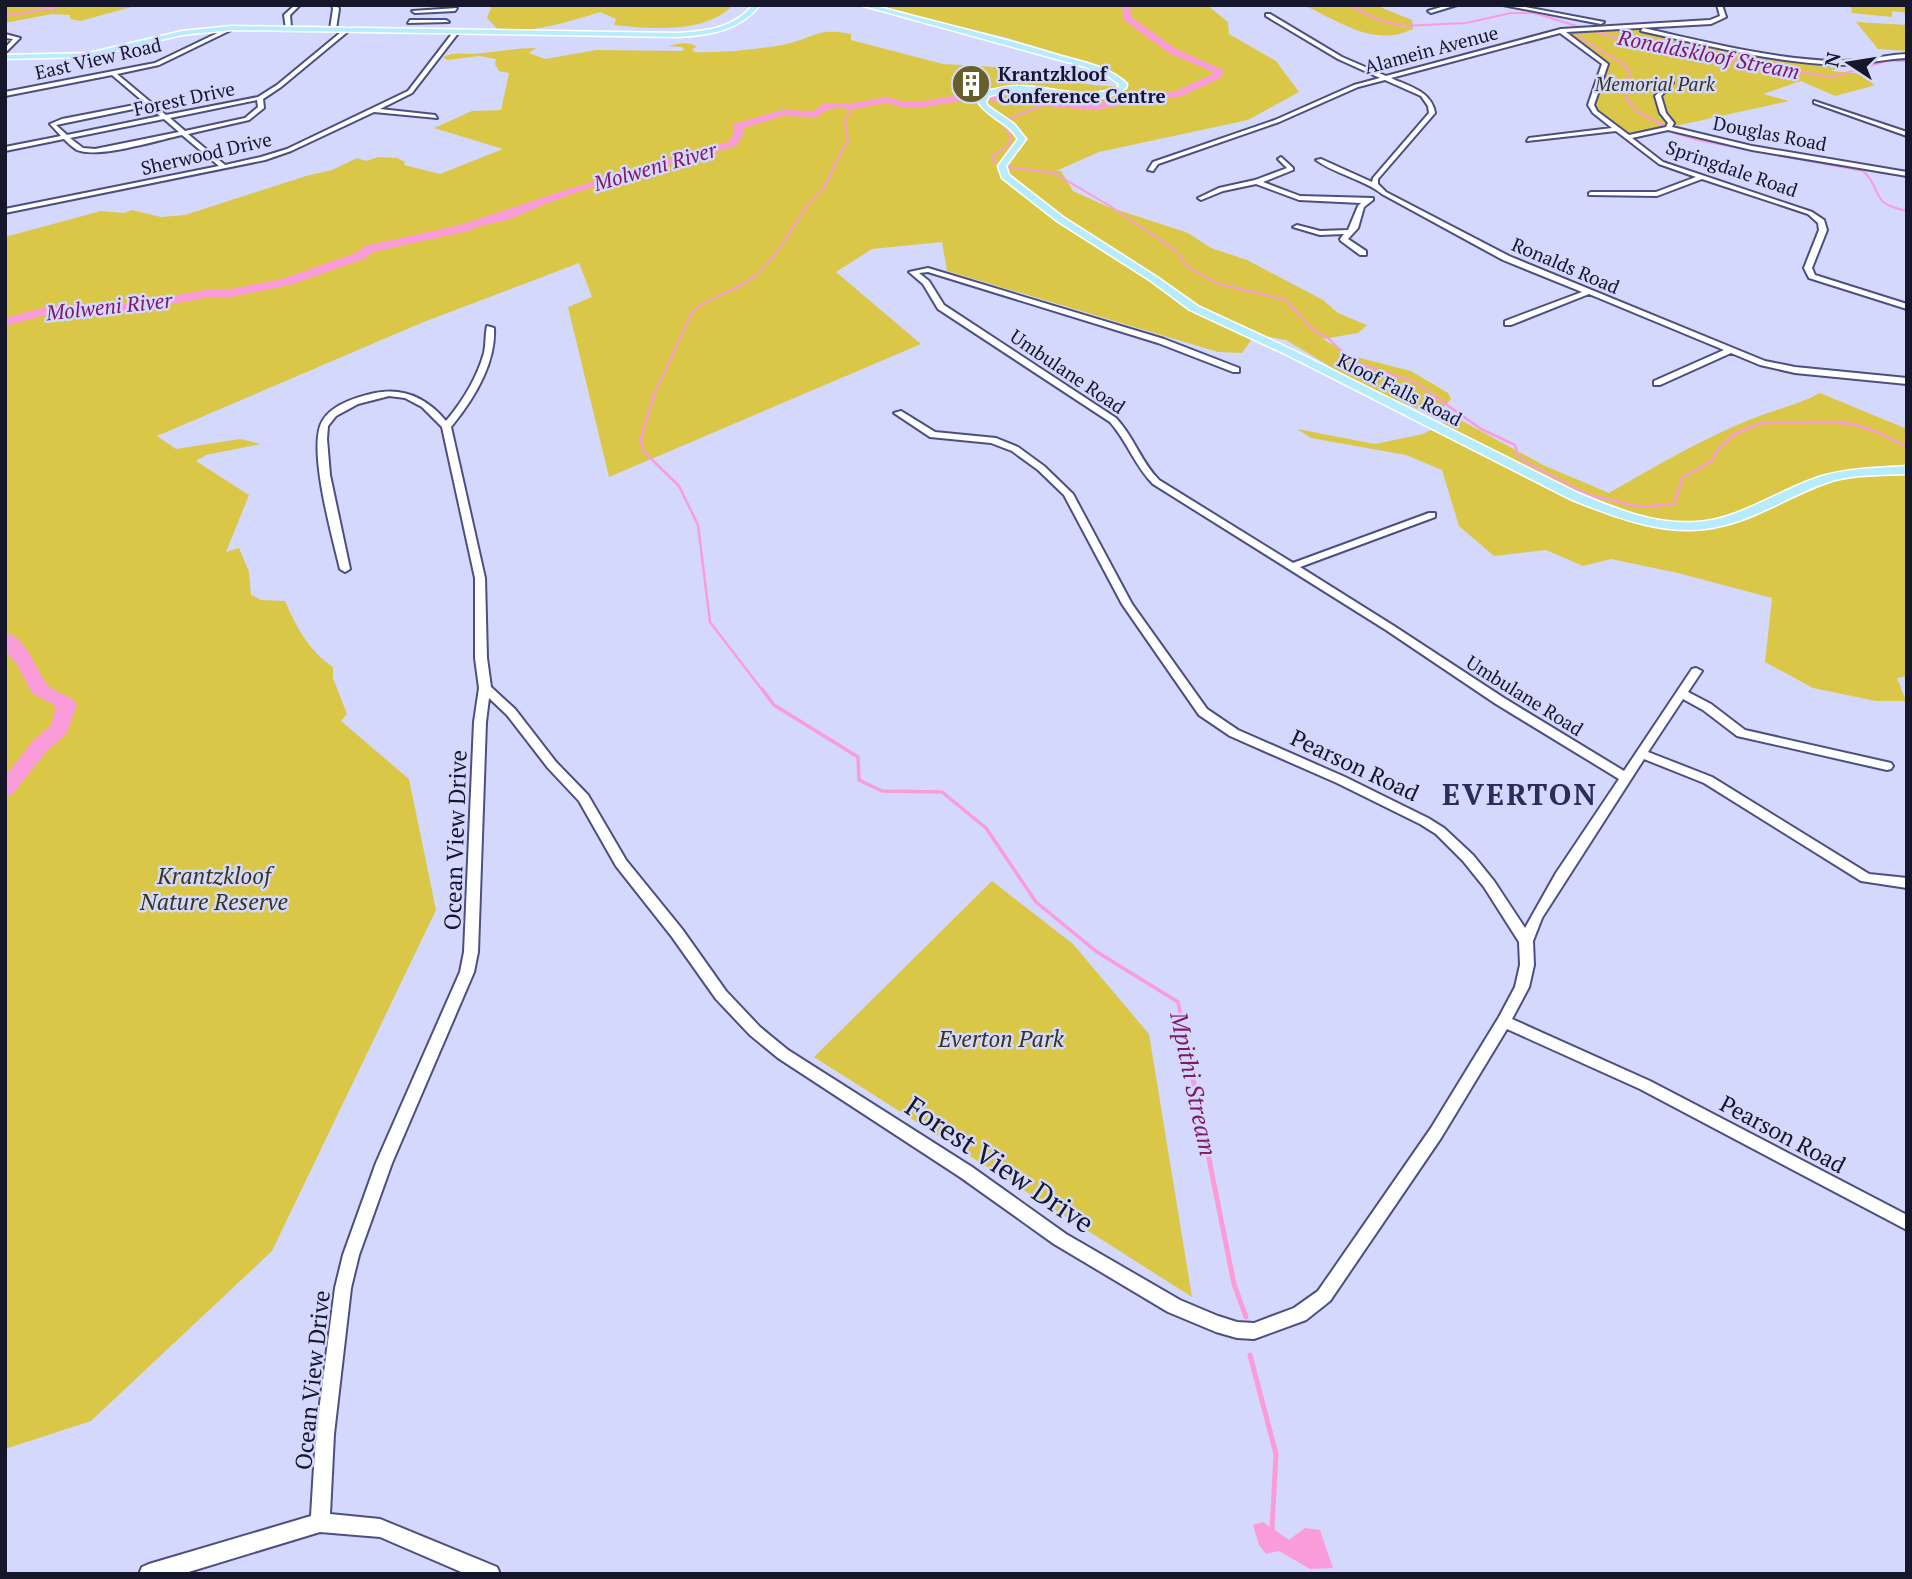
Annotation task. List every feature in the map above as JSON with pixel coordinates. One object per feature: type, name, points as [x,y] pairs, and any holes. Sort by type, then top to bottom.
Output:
[{"type":"main road","points":[[6,53],[84,55],[182,33],[232,28],[641,36],[691,34],[736,24],[749,17],[757,5]]},
{"type":"main road","name":"Kloof Falls Road","points":[[863,5],[1009,42],[1103,72],[1119,80],[1123,86],[1113,93],[1094,95],[1022,87],[984,98],[990,112],[1007,119],[1022,139],[1004,162],[1005,176],[1060,219],[1154,279],[1194,309],[1289,352],[1603,509],[1661,523],[1705,526],[1720,523],[1825,479],[1858,473],[1907,470]]},
{"type":"street","points":[[288,28],[287,15],[298,5]]},
{"type":"street","points":[[333,29],[336,9],[334,5]]},
{"type":"street","points":[[1505,5],[1793,59],[1847,63],[1907,56]]},
{"type":"street","name":"Alamein Avenue","points":[[1151,170],[1151,166],[1166,159],[1277,121],[1346,89],[1561,31],[1711,22],[1723,17],[1719,5]]},
{"type":"street","points":[[1434,10],[1453,6]]},
{"type":"street","points":[[407,31],[416,8],[454,9]]},
{"type":"street","points":[[1268,15],[1340,58],[1423,95],[1431,106],[1432,113],[1375,180],[1375,185]]},
{"type":"street","points":[[410,22],[446,22]]},
{"type":"street","name":"East View Road","points":[[5,94],[114,74],[167,60],[232,28]]},
{"type":"street","name":"Forest Drive","points":[[5,149],[260,98],[279,86],[348,29]]},
{"type":"street","name":"Springdale Road","points":[[1561,31],[1605,64],[1591,107],[1617,129],[1661,163],[1801,208],[1821,222],[1823,232],[1808,268],[1812,276],[1907,306]]},
{"type":"street","name":"Sherwood Drive","points":[[5,211],[224,167],[289,150],[414,89],[456,32]]},
{"type":"street","points":[[5,36],[17,38],[6,53]]},
{"type":"street","points":[[114,74],[224,167]]},
{"type":"street","points":[[1668,128],[1671,123],[1663,113],[1658,96],[1670,83]]},
{"type":"street","points":[[149,104],[54,124],[75,148],[94,151],[247,119],[261,108],[260,98]]},
{"type":"street","points":[[1816,102],[1907,134]]},
{"type":"street","points":[[374,110],[435,117]]},
{"type":"street","name":"Douglas Road","points":[[1628,137],[1668,128],[1752,148],[1907,174]]},
{"type":"street","points":[[1529,139],[1617,129]]},
{"type":"street","points":[[1200,198],[1221,189],[1257,182],[1291,169],[1281,159]]},
{"type":"street","name":"Ronalds Road","points":[[1319,160],[1375,185],[1384,193],[1495,252],[1730,350],[1779,368],[1907,381]]},
{"type":"street","points":[[1591,194],[1657,194],[1701,177]]},
{"type":"street","points":[[1257,182],[1299,198],[1367,201]]},
{"type":"street","points":[[1732,198],[1739,188]]},
{"type":"street","points":[[1297,227],[1320,233],[1348,232],[1354,228],[1361,206],[1384,193]]},
{"type":"street","points":[[1348,232],[1345,242],[1363,253]]},
{"type":"street","name":"Umbulane Road","points":[[1236,370],[1161,341],[1100,322],[928,270],[913,272],[926,283],[941,307],[1114,420],[1126,435],[1144,470],[1156,482],[1500,701],[1625,777]]},
{"type":"street","points":[[1508,323],[1588,292]]},
{"type":"street","points":[[345,569],[326,477],[324,425],[330,416],[371,397],[402,394],[432,409],[446,427],[462,408],[491,349],[490,328]]},
{"type":"street","points":[[1657,383],[1730,350]]},
{"type":"street","name":"Pearson Road","points":[[898,413],[933,435],[993,440],[1015,449],[1041,468],[1068,494],[1127,604],[1203,712],[1234,733],[1342,780],[1440,831],[1489,884],[1526,941]]},
{"type":"street","name":"Ocean View Drive","points":[[320,1523],[326,1434],[343,1288],[351,1255],[384,1163],[467,972],[471,951],[480,722],[485,688],[481,657],[480,578],[446,427]]},
{"type":"street","points":[[1291,567],[1432,515]]},
{"type":"street","points":[[1504,1021],[1522,987],[1527,965],[1526,941],[1542,906],[1696,671]]},
{"type":"street","name":"Forest View Drive","points":[[485,688],[511,712],[552,765],[584,798],[621,863],[677,933],[721,995],[755,1031],[783,1054],[966,1172],[1060,1239],[1174,1306],[1216,1324],[1254,1331],[1300,1314],[1324,1296],[1436,1133],[1504,1021]]},
{"type":"street","points":[[1682,694],[1707,707],[1741,733],[1887,766]]},
{"type":"street","points":[[1641,754],[1708,780],[1866,878],[1907,883]]},
{"type":"street","name":"Pearson Road","points":[[1504,1021],[1646,1084],[1907,1223]]},
{"type":"street","points":[[149,1574],[320,1523],[380,1528],[490,1574]]},
{"type":"green space","points":[[5,5],[139,5],[80,21],[70,19],[70,15],[52,14],[5,23]]},
{"type":"green space","points":[[492,5],[733,5],[708,21],[677,27],[614,25],[616,19],[600,12],[551,26],[500,32],[487,18]]},
{"type":"green space","name":"Krantzkloof Nature Reserve","points":[[871,5],[1207,5],[1228,22],[1229,34],[1276,61],[1299,92],[1248,120],[1099,152],[1056,171],[1061,171],[1073,191],[1106,206],[1188,233],[1211,248],[1247,260],[1323,300],[1338,313],[1367,325],[1358,333],[1323,339],[1352,356],[1411,371],[1448,393],[1451,399],[1438,413],[1427,413],[1361,385],[1286,340],[1264,336],[1251,340],[1242,353],[1218,352],[947,271],[942,242],[872,249],[836,272],[921,344],[609,477],[568,307],[592,297],[579,263],[421,323],[157,436],[176,449],[240,439],[261,444],[206,455],[196,461],[249,495],[226,552],[239,548],[249,572],[251,595],[261,600],[285,601],[304,638],[333,667],[333,678],[347,714],[341,721],[409,779],[436,910],[272,1251],[91,1421],[5,1449],[5,237],[101,211],[124,213],[132,210],[161,217],[185,215],[332,170],[357,158],[366,161],[378,157],[397,158],[405,162],[404,165],[440,174],[503,149],[434,128],[472,111],[501,110],[509,73],[499,71],[495,64],[496,59],[479,56],[447,60],[443,57],[454,54],[536,48],[529,53],[545,59],[596,50],[681,51],[684,50],[682,47],[668,46],[686,43],[697,47],[692,49],[694,52],[727,52],[782,45],[822,33],[839,32],[851,34],[851,40],[943,64],[996,67],[1007,72],[1078,83],[1129,86],[1126,80],[1107,69],[1008,38]]},
{"type":"green space","points":[[1303,5],[1375,5],[1412,20],[1413,29],[1384,36],[1370,34]]},
{"type":"green space","points":[[1836,5],[1907,5],[1907,13],[1892,11],[1892,17],[1852,13],[1851,7]]},
{"type":"green space","points":[[1856,22],[1907,25],[1907,51],[1878,49]]},
{"type":"green space","name":"Memorial Park","points":[[1625,27],[1784,59],[1847,65],[1831,71],[1867,74],[1876,85],[1835,96],[1801,81],[1763,94],[1789,101],[1630,136],[1593,108],[1609,64],[1566,31]]},
{"type":"green space","points":[[1820,393],[1907,429],[1907,676],[1897,678],[1906,701],[1876,701],[1813,688],[1765,662],[1772,598],[1678,573],[1611,559],[1583,566],[1546,550],[1494,556],[1459,526],[1442,470],[1406,455],[1311,438],[1297,429],[1375,444],[1423,434],[1455,417],[1545,466],[1609,493],[1713,436]]},
{"type":"green space","name":"Everton Park","points":[[992,881],[1073,944],[1149,1034],[1192,1297],[814,1057]]},
{"type":"shaded area","points":[[1263,1522],[1289,1540],[1305,1528],[1320,1530],[1333,1568],[1310,1569],[1279,1551],[1266,1554],[1259,1545],[1253,1525]]},
{"type":"waterway","points":[[5,16],[70,5]]},
{"type":"waterway","name":"Molweni River","points":[[5,322],[53,309],[126,308],[211,293],[231,293],[285,282],[360,256],[369,249],[464,228],[478,221],[515,213],[524,207],[576,190],[732,144],[739,134],[738,126],[782,113],[817,114],[823,107],[836,105],[854,106],[887,100],[901,104],[924,104],[978,95],[1005,100],[1094,107],[1178,94],[1219,75],[1220,72],[1181,55],[1149,35],[1127,18],[1126,5]]},
{"type":"waterway","name":"Ronaldskloof Stream","points":[[1348,5],[1379,20],[1403,26],[1466,23],[1511,13],[1534,13],[1639,45],[1831,77],[1887,61],[1907,61]]},
{"type":"waterway","points":[[1579,31],[1579,37],[1623,64],[1630,72],[1626,99],[1638,112],[1664,126]]},
{"type":"waterway","points":[[1001,166],[994,162],[993,155],[1008,146],[1011,137],[1003,121],[1046,104]]},
{"type":"waterway","name":"Mpithi Stream","points":[[653,397],[692,312],[757,274],[777,251],[807,206],[823,189],[848,141],[845,119],[854,106]]},
{"type":"waterway","points":[[1674,133],[1702,141],[1863,171],[1870,178],[1881,200],[1907,211]]},
{"type":"waterway","points":[[1008,167],[1054,173],[1110,206],[1175,250],[1188,267],[1216,283],[1286,300],[1313,330],[1328,338],[1352,361],[1415,382],[1436,397]]},
{"type":"waterway","name":"Mpithi Stream","points":[[654,395],[641,438],[643,451],[679,486],[698,525],[710,622],[763,691]]},
{"type":"waterway","points":[[1433,395],[1481,429],[1515,445],[1518,456],[1527,463],[1589,495],[1641,507],[1674,504],[1683,477],[1712,461],[1719,448],[1734,434],[1762,423],[1852,424],[1877,432],[1907,447]]},
{"type":"waterway","name":"Molweni River","points":[[5,638],[27,664],[39,689],[67,704],[60,728],[40,746],[5,790]]},
{"type":"waterway","name":"Mpithi Stream","points":[[762,689],[774,705],[858,757],[859,780],[882,791],[942,792],[986,828],[1036,902],[1097,952],[1178,1002],[1193,1076]]},
{"type":"waterway","name":"Mpithi Stream","points":[[1192,1074],[1234,1284],[1246,1317]]},
{"type":"waterway","name":"Mpithi Stream","points":[[1250,1355],[1276,1454],[1272,1529]]},
{"type":"place","name":"Krantzkloof Conference Centre","points":[[971,84]]},
{"type":"district","name":"EVERTON","points":[[1520,794]]}]
